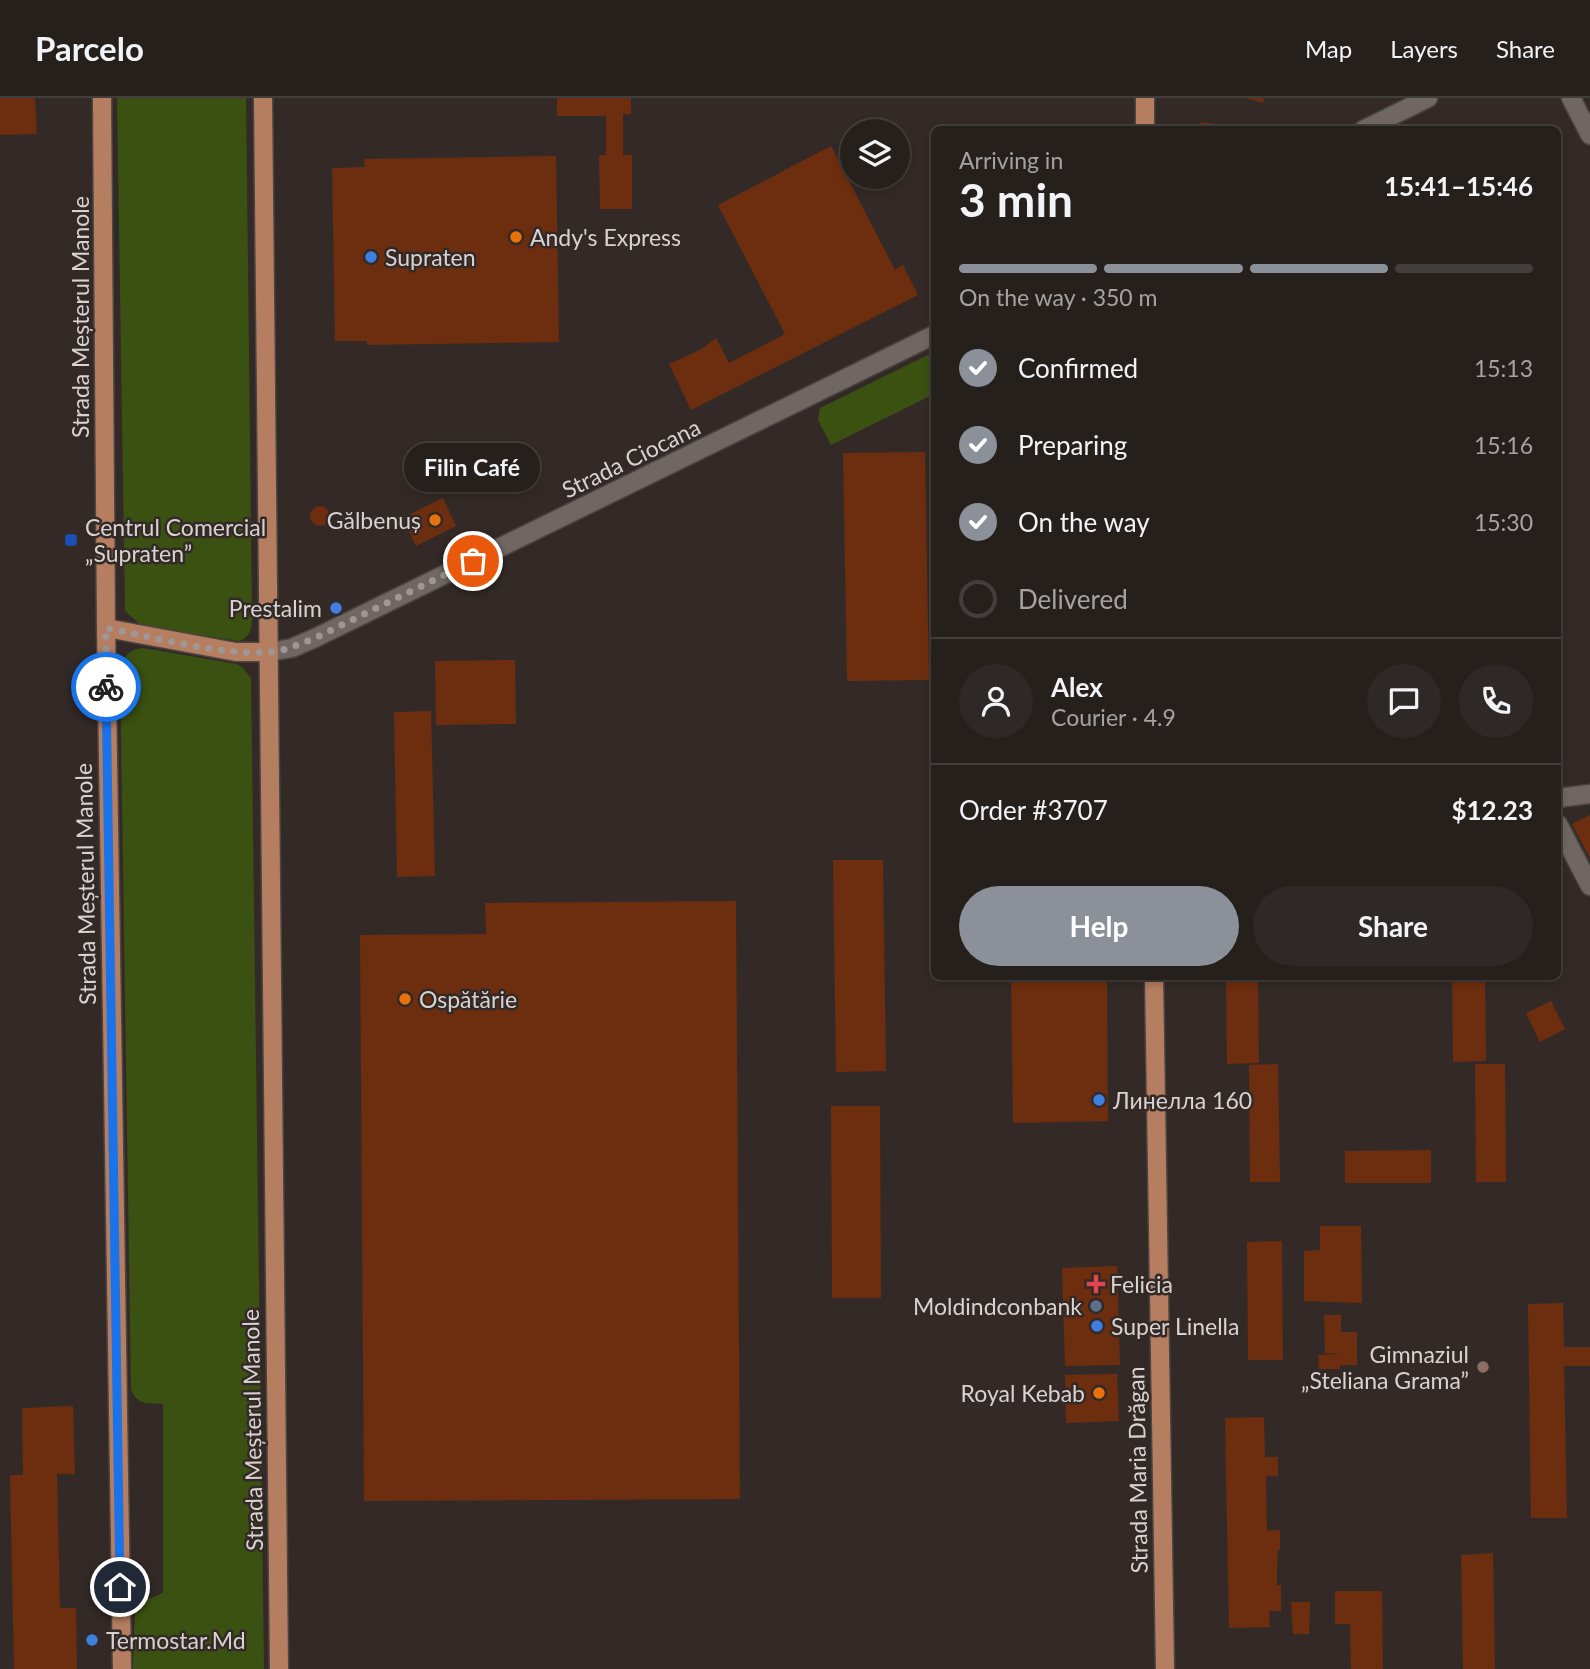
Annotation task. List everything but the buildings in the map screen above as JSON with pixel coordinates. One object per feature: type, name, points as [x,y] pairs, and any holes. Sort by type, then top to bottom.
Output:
[{"type":"main road","name":"Strada Meșterul Manole","points":[[102,98],[106,628],[122,1669]]},
{"type":"main road","name":"Strada Meșterul Manole","points":[[263,98],[279,1669]]},
{"type":"main road","points":[[1145,98],[1145,126]]},
{"type":"main road","points":[[106,628],[236,652],[269,652]]},
{"type":"main road","name":"Strada Maria Drăgan","points":[[1154,980],[1165,1669]]},
{"type":"street","points":[[1371,126],[1428,98]]},
{"type":"street","points":[[1571,98],[1590,135]]},
{"type":"street","name":"Strada Ciocana","points":[[269,652],[292,648],[315,638],[931,336]]},
{"type":"street","points":[[1561,798],[1590,794]]},
{"type":"street","points":[[1561,830],[1590,886]]},
{"type":"green space","points":[[117,98],[246,98],[252,616],[248,634],[239,641],[142,626],[125,611]]},
{"type":"green space","points":[[931,353],[931,395],[831,445],[818,420],[820,408]]},
{"type":"green space","points":[[143,648],[236,664],[251,678],[264,1669],[133,1669],[135,1608],[141,1602],[163,1592],[163,1404],[139,1401],[131,1389],[120,669],[128,654]]},
{"type":"way so far","points":[[106,687],[106,628],[236,652],[269,652],[292,648],[473,561]]},
{"type":"place","name":"Andy's Express","points":[[516,237]]},
{"type":"place","name":"Supraten","points":[[371,257]]},
{"type":"place","name":"Gălbenuș","points":[[435,520]]},
{"type":"place","name":"Centrul Comercial „Supraten”","points":[[71,540]]},
{"type":"place","name":"Filin Café","points":[[473,561]]},
{"type":"place","name":"Prestalim","points":[[336,608]]},
{"type":"place","name":"Ospătărie","points":[[405,999]]},
{"type":"place","name":"Линелла 160","points":[[1099,1100]]},
{"type":"place","name":"Felicia","points":[[1096,1284]]},
{"type":"place","name":"Moldindconbank","points":[[1096,1306]]},
{"type":"place","name":"Super Linella","points":[[1097,1326]]},
{"type":"place","name":"Gimnaziul „Steliana Grama”","points":[[1483,1367]]},
{"type":"place","name":"Royal Kebab","points":[[1099,1393]]},
{"type":"place","name":"Termostar.Md","points":[[92,1640]]},
{"type":"route","points":[[106,687],[120,1587]]}]
